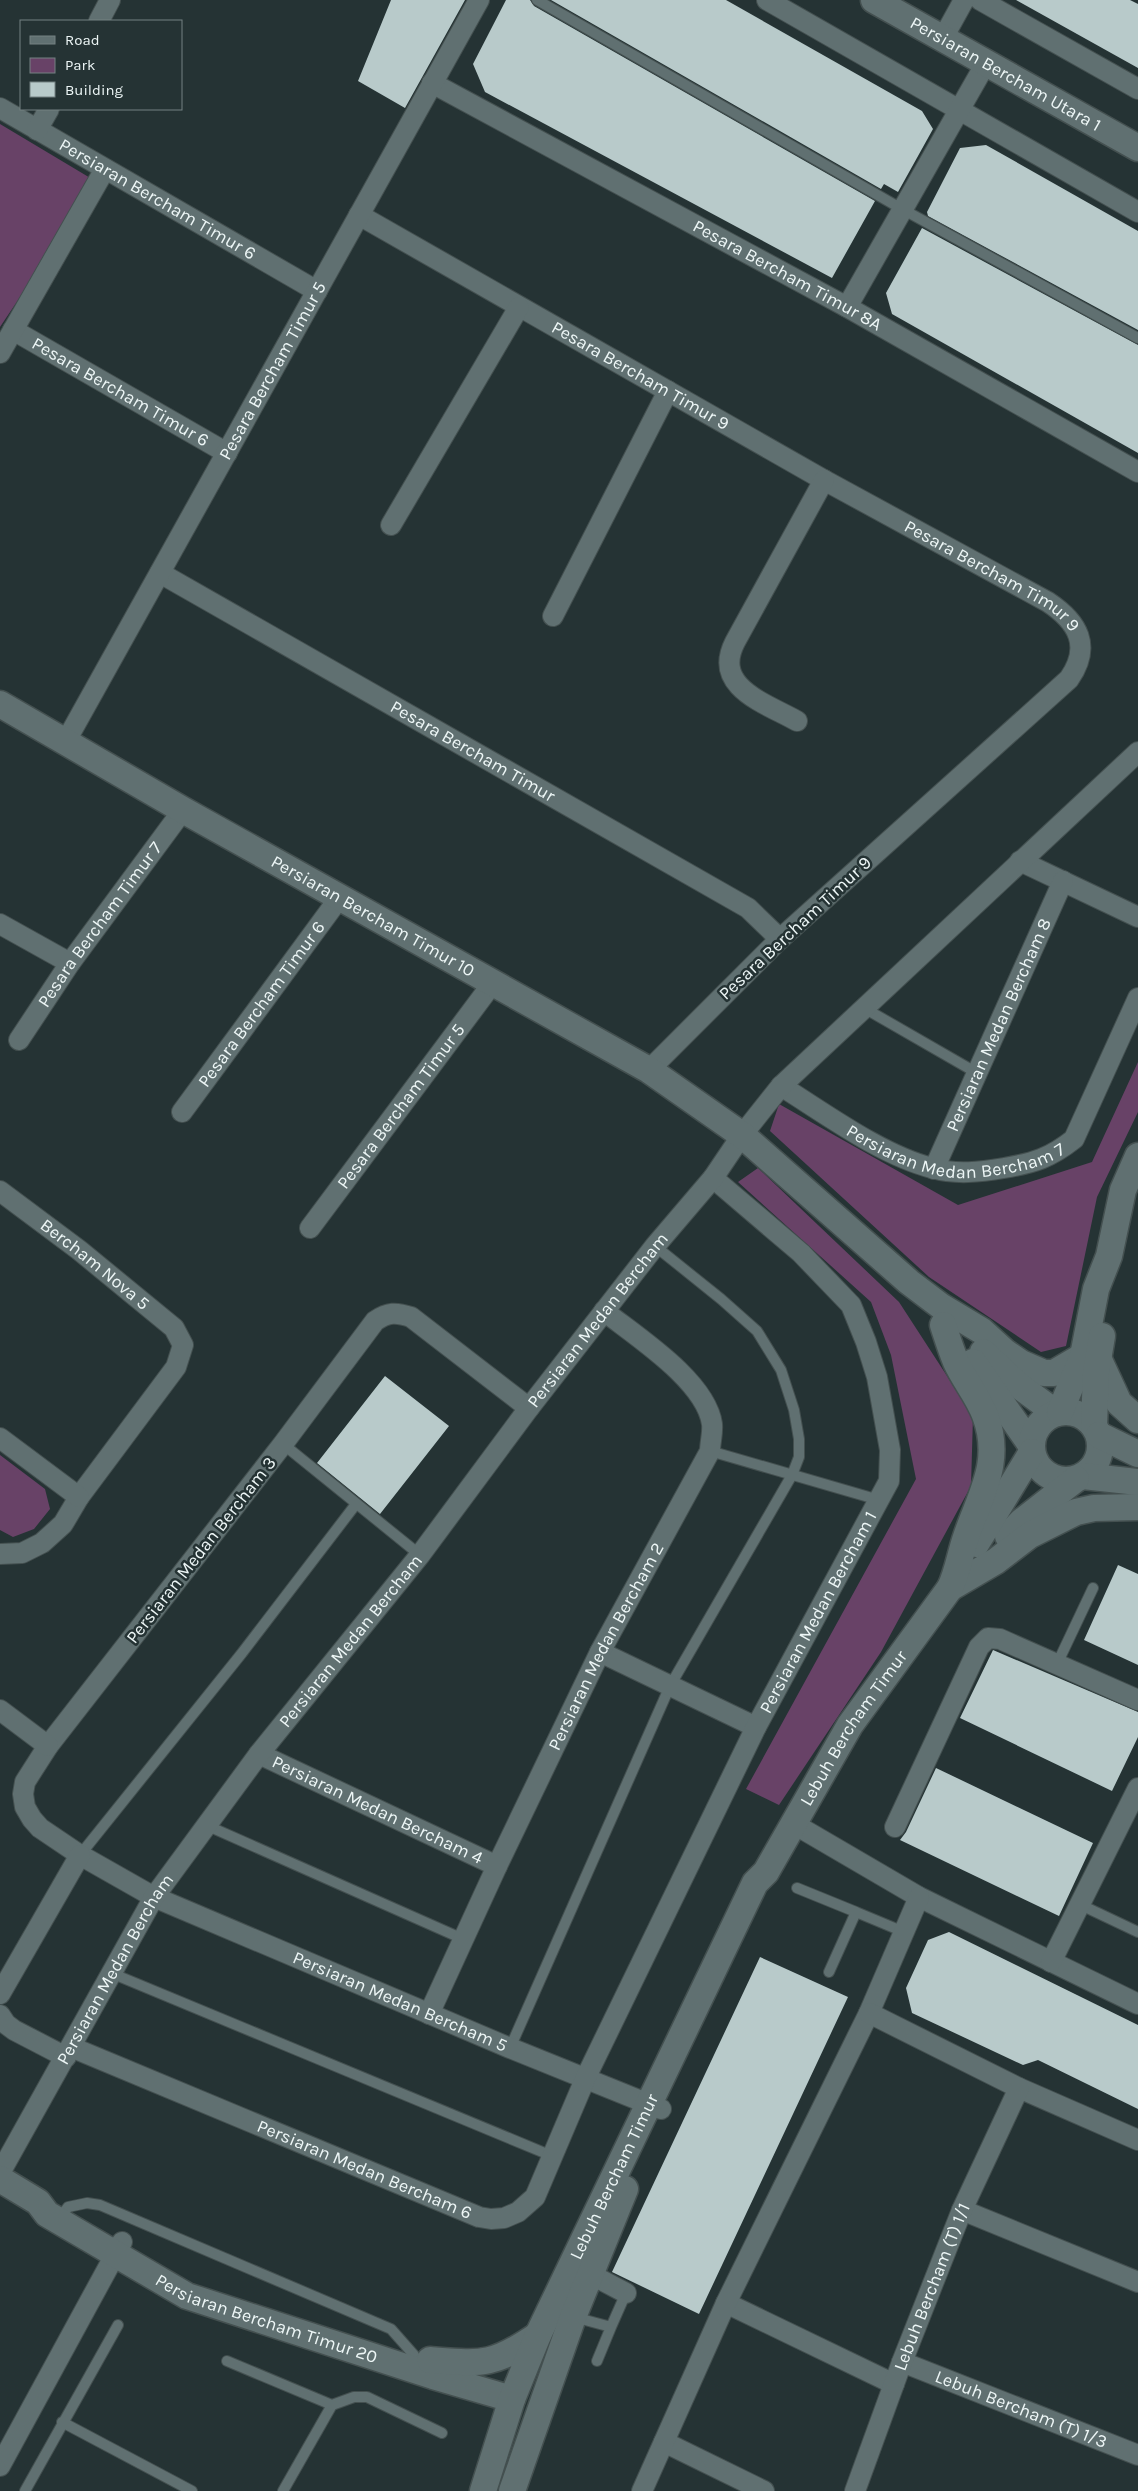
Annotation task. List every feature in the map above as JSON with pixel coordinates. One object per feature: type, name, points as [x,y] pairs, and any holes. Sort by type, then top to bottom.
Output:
[{"type":"street","points":[[100,20],[110,0]]},
{"type":"street","name":"Pesara Bercham Timur 5","points":[[66,741],[479,0]]},
{"type":"street","points":[[767,0],[1138,212]]},
{"type":"street","name":"Persiaran Bercham Utara 1","points":[[874,0],[1138,148]]},
{"type":"street","points":[[943,38],[964,0]]},
{"type":"street","points":[[980,0],[1138,89]]},
{"type":"street","points":[[847,308],[986,62]]},
{"type":"street","name":"Pesara Bercham Timur 8A","points":[[432,83],[847,308],[1138,472]]},
{"type":"street","name":"Persiaran Bercham Timur 6","points":[[0,108],[317,291]]},
{"type":"street","points":[[37,130],[48,110]]},
{"type":"street","points":[[0,353],[105,169]]},
{"type":"street","name":"Pesara Bercham Timur 9","points":[[359,215],[824,480],[1056,607],[1073,622],[1080,639],[1080,649],[1074,671],[1058,689],[780,939],[649,1070]]},
{"type":"street","points":[[391,525],[519,307]]},
{"type":"street","name":"Pesara Bercham Timur 6","points":[[13,330],[227,453]]},
{"type":"street","points":[[553,616],[668,391]]},
{"type":"street","points":[[797,721],[742,689],[730,673],[729,653],[824,480]]},
{"type":"street","name":"Pesara Bercham Timur","points":[[160,573],[748,908],[780,939]]},
{"type":"street","name":"Persiaran Bercham Timur 10","points":[[0,704],[183,810],[649,1070],[742,1135],[909,1282],[943,1316]]},
{"type":"street","name":"Persiaran Medan Bercham","points":[[0,2173],[68,2052],[110,1972],[154,1897],[208,1826],[259,1754],[420,1555],[529,1408],[655,1246],[713,1178],[742,1135],[781,1086],[1020,860],[1138,752]]},
{"type":"street","name":"Pesara Bercham Timur 7","points":[[19,1040],[70,963],[183,810]]},
{"type":"street","points":[[1020,860],[1138,917]]},
{"type":"street","name":"Persiaran Medan Bercham 8","points":[[934,1169],[1063,881]]},
{"type":"street","name":"Pesara Bercham Timur 6","points":[[182,1112],[340,897]]},
{"type":"street","points":[[0,924],[70,963]]},
{"type":"street","name":"Pesara Bercham Timur 5","points":[[310,1228],[492,984]]},
{"type":"street","name":"Persiaran Medan Bercham 7","points":[[781,1086],[899,1157],[934,1169],[976,1173],[1032,1163],[1055,1154],[1074,1139],[1138,998]]},
{"type":"street","points":[[958,1579],[1032,1448],[1039,1425],[1058,1413],[1091,1358],[1108,1292],[1109,1256],[1123,1190],[1138,1156]]},
{"type":"street","name":"Persiaran Medan Bercham 1","points":[[586,2077],[756,1727],[889,1481],[891,1466],[888,1428],[874,1368],[851,1305],[801,1253],[713,1178]]},
{"type":"street","name":"Bercham Nova 5","points":[[0,1191],[78,1250],[174,1328],[182,1345],[176,1367],[79,1497]]},
{"type":"street","name":"Persiaran Medan Bercham 2","points":[[429,2014],[497,1866],[600,1652],[710,1452],[712,1424],[705,1404],[692,1384],[604,1311]]},
{"type":"street","name":"Persiaran Medan Bercham 3","points":[[154,1897],[80,1855],[40,1828],[32,1820],[25,1807],[23,1794],[26,1782],[48,1746],[283,1444],[375,1321],[386,1314],[399,1313],[411,1317],[529,1408]]},
{"type":"street","points":[[943,1316],[982,1331],[1005,1352],[1034,1369],[1054,1373],[1091,1358]]},
{"type":"street","points":[[943,1316],[1018,1384],[1058,1413],[1073,1413],[1085,1417],[1097,1431],[1138,1454]]},
{"type":"street","points":[[943,1316],[1032,1448],[1036,1463],[1043,1472],[1065,1481],[1080,1478],[1138,1482]]},
{"type":"street","points":[[943,1316],[956,1363],[968,1380],[986,1417],[990,1438],[988,1480],[965,1537],[958,1579]]},
{"type":"street","points":[[1091,1358],[1119,1403],[1138,1420]]},
{"type":"street","points":[[958,1579],[1021,1522],[1093,1469],[1099,1459],[1101,1447],[1097,1431],[1091,1358]]},
{"type":"street","points":[[0,1438],[79,1497],[63,1524],[42,1543],[22,1553],[0,1554]]},
{"type":"street","points":[[958,1579],[996,1561],[1030,1536],[1076,1512],[1094,1508],[1138,1507]]},
{"type":"street","name":"Lebuh Bercham Timur","points":[[483,2491],[490,2464],[518,2394],[538,2335],[766,1886],[766,1872],[850,1725],[958,1579]]},
{"type":"street","points":[[895,1827],[983,1642],[988,1638],[1000,1639],[1138,1700]]},
{"type":"street","points":[[600,1652],[756,1727]]},
{"type":"street","points":[[0,1710],[48,1746]]},
{"type":"street","name":"Persiaran Medan Bercham 4","points":[[259,1754],[497,1866]]},
{"type":"street","points":[[1051,1962],[1138,1788]]},
{"type":"street","points":[[794,1824],[920,1897],[1138,2004]]},
{"type":"street","points":[[0,1994],[80,1855]]},
{"type":"street","name":"Persiaran Medan Bercham 5","points":[[154,1897],[510,2048],[654,2106]]},
{"type":"street","points":[[642,2491],[726,2303],[869,2013],[920,1897]]},
{"type":"street","points":[[869,2013],[1019,2088],[1138,2140]]},
{"type":"street","name":"Persiaran Medan Bercham 6","points":[[0,2015],[6,2024],[14,2030],[479,2217],[504,2218],[527,2206],[535,2197],[586,2077]]},
{"type":"street","name":"Lebuh Bercham (T) 1/1","points":[[854,2491],[962,2210],[1019,2088]]},
{"type":"street","name":"Lebuh Bercham Timur","points":[[512,2491],[573,2317],[654,2106]]},
{"type":"street","name":"Persiaran Bercham Timur 20","points":[[0,2179],[38,2202],[54,2204],[62,2215],[118,2248],[187,2296],[426,2364],[518,2394]]},
{"type":"street","points":[[962,2210],[1138,2282]]},
{"type":"street","points":[[1,2462],[118,2248]]},
{"type":"street","points":[[590,2274],[626,2293]]},
{"type":"street","points":[[726,2303],[894,2384]]},
{"type":"street","points":[[500,2491],[526,2405],[518,2394],[532,2388],[564,2322],[573,2317]]},
{"type":"street","points":[[426,2364],[477,2363],[500,2358],[538,2335]]},
{"type":"street","name":"Lebuh Bercham (T) 1/3","points":[[902,2362],[1138,2455]]},
{"type":"street","points":[[426,2364],[478,2400],[484,2407],[490,2430],[490,2464]]},
{"type":"street","points":[[664,2442],[764,2491]]},
{"type":"lane","points":[[537,0],[902,209],[1138,338]]},
{"type":"lane","points":[[864,1008],[977,1073]]},
{"type":"lane","points":[[510,2048],[670,1686],[792,1475],[799,1457],[800,1439],[794,1410],[781,1370],[757,1331],[721,1299],[655,1246]]},
{"type":"lane","points":[[283,1444],[420,1555]]},
{"type":"lane","points":[[710,1452],[879,1500]]},
{"type":"lane","points":[[80,1855],[242,1653],[356,1504]]},
{"type":"lane","points":[[1057,1664],[1093,1588]]},
{"type":"lane","points":[[208,1826],[463,1939]]},
{"type":"lane","points":[[797,1888],[904,1932]]},
{"type":"lane","points":[[1081,1904],[1138,1932]]},
{"type":"lane","points":[[829,1972],[856,1912]]},
{"type":"lane","points":[[110,1972],[552,2156]]},
{"type":"lane","points":[[62,2215],[68,2207],[87,2203],[100,2205],[391,2329],[426,2364]]},
{"type":"lane","points":[[597,2361],[626,2293]]},
{"type":"lane","points":[[573,2317],[611,2327]]},
{"type":"lane","points":[[25,2491],[118,2325]]},
{"type":"lane","points":[[227,2361],[332,2405]]},
{"type":"lane","points":[[284,2491],[332,2405],[354,2397],[363,2396],[442,2433]]},
{"type":"lane","points":[[62,2422],[192,2491]]},
{"type":"green space","points":[[0,124],[97,182],[0,327]]},
{"type":"green space","points":[[1138,1062],[1138,1112],[1097,1197],[1066,1346],[1041,1352],[929,1277],[770,1131],[779,1104],[958,1205],[1092,1162]]},
{"type":"green space","points":[[758,1168],[899,1302],[973,1416],[971,1486],[881,1652],[779,1805],[746,1789],[916,1479],[891,1355],[871,1302],[738,1182]]},
{"type":"green space","points":[[0,1455],[45,1489],[50,1509],[34,1529],[13,1537],[0,1530]]},
{"type":"building","points":[[391,0],[465,0],[405,108],[358,81]]},
{"type":"building","points":[[506,0],[530,0],[534,6],[875,201],[832,278],[485,92],[473,64]]},
{"type":"building","points":[[551,0],[726,0],[922,111],[933,129],[898,192],[884,184],[881,189]]},
{"type":"building","points":[[1016,0],[1130,0],[1138,4],[1138,68]]},
{"type":"building","points":[[986,145],[1138,231],[1138,330],[928,216],[927,212],[960,148]]},
{"type":"building","points":[[922,228],[1138,345],[1138,453],[892,314],[886,293]]},
{"type":"building","points":[[385,1376],[449,1426],[380,1514],[317,1463]]},
{"type":"building","points":[[1118,1565],[1138,1574],[1138,1665],[1084,1640]]},
{"type":"building","points":[[993,1650],[1138,1712],[1138,1737],[1112,1791],[960,1718]]},
{"type":"building","points":[[936,1768],[1093,1843],[1059,1916],[900,1840],[906,1832]]},
{"type":"building","points":[[949,1932],[1138,2025],[1138,2109],[1038,2060],[1023,2065],[912,2013],[906,1988],[928,1940]]},
{"type":"building","points":[[760,1957],[848,1997],[699,2314],[612,2272]]}]
